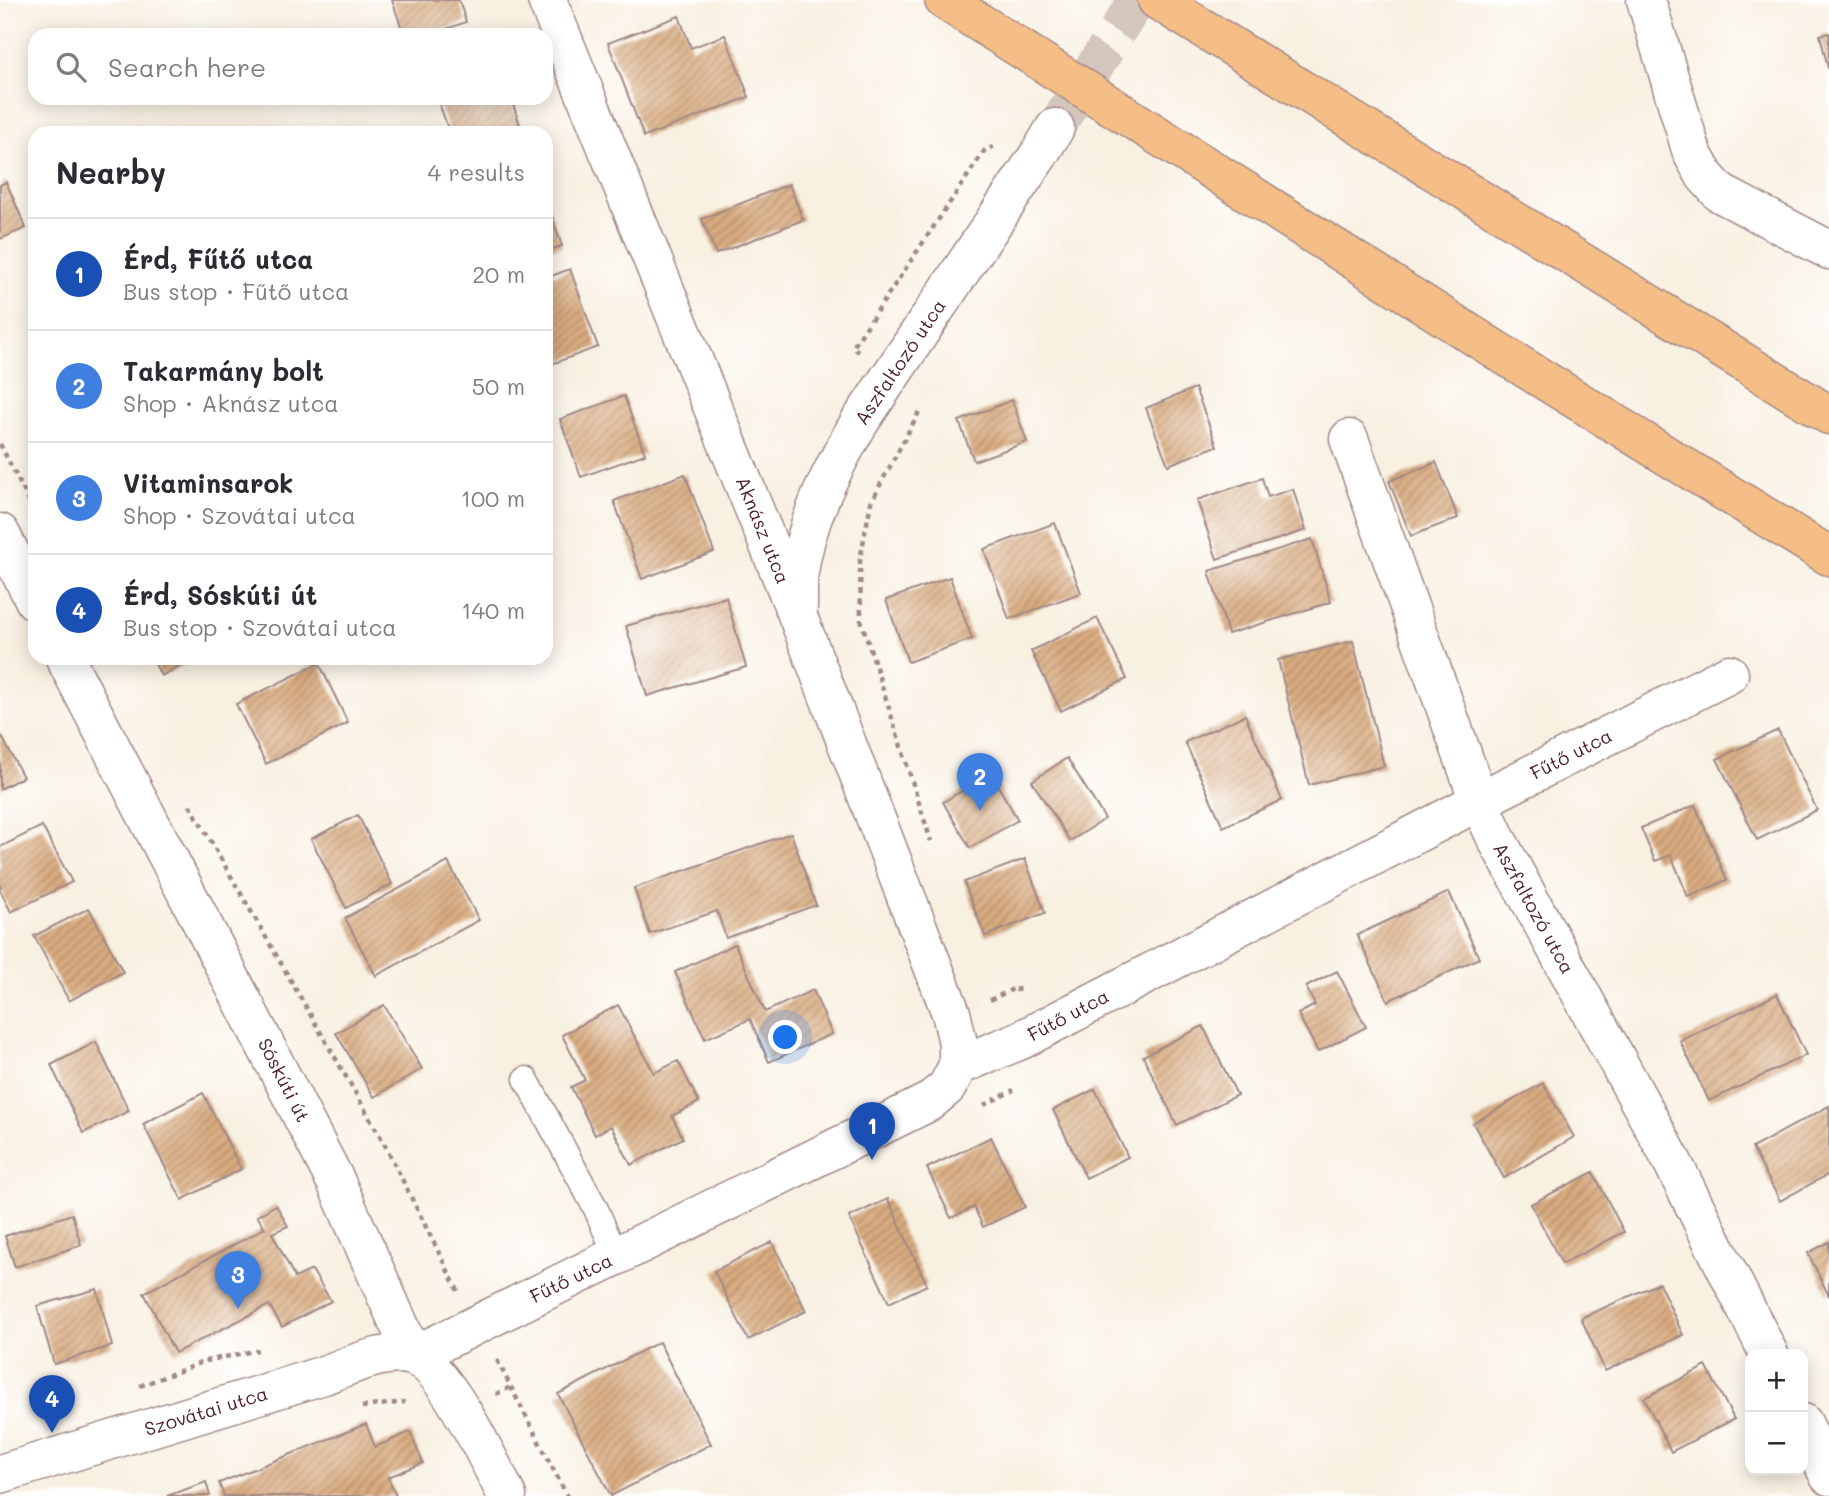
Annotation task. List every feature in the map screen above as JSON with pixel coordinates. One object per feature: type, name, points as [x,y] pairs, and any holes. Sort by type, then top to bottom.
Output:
[{"type":"highway","points":[[944,0],[1507,357],[1829,556]]},
{"type":"highway","points":[[1157,0],[1829,415]]},
{"type":"street","name":"Aknász utca","points":[[547,0],[798,617],[951,1013],[958,1043],[958,1066]]},
{"type":"street","points":[[1646,0],[1692,153],[1705,176],[1720,193],[1829,250]]},
{"type":"street","name":"Aszfaltozó utca","points":[[798,617],[798,580],[804,546],[833,469],[859,423],[1055,128]]},
{"type":"street","name":"Aszfaltozó utca","points":[[1349,439],[1479,801],[1496,838],[1672,1161],[1766,1349]]},
{"type":"street","points":[[0,533],[28,587]]},
{"type":"street","name":"Sóskúti út","points":[[69,665],[335,1180],[414,1356],[444,1384],[507,1496]]},
{"type":"street","name":"Fűtő utca","points":[[414,1356],[929,1102],[947,1087],[958,1066],[1021,1040],[1729,674]]},
{"type":"street","name":"Szovátai utca","points":[[0,1474],[324,1375],[368,1359],[389,1355],[414,1356]]},
{"type":"street","points":[[1808,1433],[1829,1476]]},
{"type":"lane","points":[[526,1079],[596,1209],[616,1256]]},
{"type":"path","points":[[889,378],[922,407],[871,502],[860,560],[860,620],[932,842]]},
{"type":"path","points":[[0,444],[28,498]]},
{"type":"path","points":[[185,795],[383,1141],[460,1296],[567,1496]]},
{"type":"path","points":[[977,1108],[1035,1080],[1021,1040],[1017,987],[984,1003]]},
{"type":"path","points":[[461,1410],[511,1387]]},
{"type":"path","points":[[353,1409],[407,1402]]},
{"type":"building","points":[[392,0],[459,0],[466,22],[449,28],[402,28]]},
{"type":"building","points":[[679,16],[691,48],[725,35],[749,97],[644,137],[608,43]]},
{"type":"building","points":[[1829,33],[1829,68],[1828,68],[1820,35]]},
{"type":"building","points":[[440,105],[513,105],[520,125],[517,126],[447,126]]},
{"type":"building","points":[[6,182],[26,228],[0,239],[0,185]]},
{"type":"building","points":[[789,184],[803,220],[716,254],[702,219]]},
{"type":"building","points":[[553,220],[562,246],[553,249]]},
{"type":"building","points":[[570,269],[598,347],[553,363],[553,275]]},
{"type":"building","points":[[1195,388],[1217,446],[1168,465],[1146,408]]},
{"type":"building","points":[[624,396],[645,454],[581,477],[560,419]]},
{"type":"building","points":[[1012,400],[1027,442],[974,461],[959,421]]},
{"type":"building","points":[[1436,462],[1458,518],[1411,536],[1389,481]]},
{"type":"building","points":[[685,474],[714,552],[642,579],[614,501]]},
{"type":"building","points":[[1262,478],[1268,497],[1293,489],[1306,530],[1217,559],[1197,500]]},
{"type":"building","points":[[1055,523],[1081,593],[1009,619],[984,549]]},
{"type":"building","points":[[1312,539],[1331,602],[1228,634],[1209,571]]},
{"type":"building","points":[[950,577],[972,639],[908,662],[886,600]]},
{"type":"building","points":[[726,597],[746,667],[647,696],[626,626]]},
{"type":"building","points":[[1097,618],[1127,679],[1061,711],[1031,651]]},
{"type":"building","points":[[1353,641],[1384,766],[1309,785],[1278,660]]},
{"type":"building","points":[[156,665],[184,665],[161,676]]},
{"type":"building","points":[[315,665],[320,665],[348,723],[266,764],[236,704]]},
{"type":"building","points":[[1245,715],[1282,800],[1223,827],[1185,742]]},
{"type":"building","points":[[1778,730],[1817,810],[1757,840],[1717,759]]},
{"type":"building","points":[[0,733],[23,777],[0,789]]},
{"type":"building","points":[[1067,758],[1105,819],[1070,841],[1032,781]]},
{"type":"building","points":[[991,774],[1018,820],[970,848],[943,802]]},
{"type":"building","points":[[1695,805],[1727,880],[1688,897],[1671,855],[1655,861],[1641,828]]},
{"type":"building","points":[[358,815],[392,884],[346,908],[311,839]]},
{"type":"building","points":[[42,826],[72,882],[11,912],[0,890],[0,847]]},
{"type":"building","points":[[791,833],[816,905],[726,938],[717,911],[650,934],[634,888]]},
{"type":"building","points":[[1025,859],[1045,913],[985,936],[964,882]]},
{"type":"building","points":[[448,862],[479,920],[376,976],[345,918]]},
{"type":"building","points":[[1449,892],[1479,958],[1388,1001],[1357,935]]},
{"type":"building","points":[[89,908],[123,972],[69,1001],[34,936]]},
{"type":"building","points":[[735,944],[765,1012],[813,990],[832,1034],[769,1062],[750,1019],[705,1039],[675,972]]},
{"type":"building","points":[[1337,971],[1366,1027],[1318,1052],[1298,1014],[1315,1005],[1306,987]]},
{"type":"building","points":[[1777,994],[1806,1055],[1709,1101],[1680,1041]]},
{"type":"building","points":[[384,1005],[422,1069],[374,1097],[336,1033]]},
{"type":"building","points":[[618,1005],[654,1073],[678,1061],[699,1102],[672,1116],[683,1138],[631,1165],[611,1126],[595,1135],[571,1087],[585,1080],[562,1035]]},
{"type":"building","points":[[1203,1026],[1237,1095],[1177,1125],[1143,1056]]},
{"type":"building","points":[[96,1042],[129,1111],[83,1133],[51,1065]]},
{"type":"building","points":[[1543,1083],[1574,1137],[1504,1178],[1473,1123]]},
{"type":"building","points":[[1095,1089],[1128,1157],[1086,1178],[1053,1110]]},
{"type":"building","points":[[203,1093],[241,1169],[182,1200],[143,1124]]},
{"type":"building","points":[[1829,1106],[1829,1174],[1780,1201],[1752,1148]]},
{"type":"building","points":[[991,1137],[1025,1207],[983,1227],[974,1207],[951,1218],[927,1168]]},
{"type":"building","points":[[1593,1172],[1624,1232],[1562,1264],[1531,1204]]},
{"type":"building","points":[[888,1199],[927,1285],[889,1303],[849,1217]]},
{"type":"building","points":[[276,1205],[288,1226],[272,1233],[295,1278],[312,1270],[331,1301],[282,1327],[269,1305],[175,1353],[144,1293],[265,1228],[257,1216]]},
{"type":"building","points":[[72,1214],[81,1245],[15,1267],[5,1236]]},
{"type":"building","points":[[772,1242],[806,1311],[748,1340],[714,1271]]},
{"type":"building","points":[[1829,1242],[1829,1296],[1808,1253]]},
{"type":"building","points":[[1659,1283],[1683,1335],[1605,1371],[1581,1318]]},
{"type":"building","points":[[97,1289],[112,1346],[54,1364],[37,1306]]},
{"type":"building","points":[[659,1342],[711,1444],[611,1496],[558,1394]]},
{"type":"building","points":[[1706,1366],[1734,1419],[1671,1452],[1644,1398]]},
{"type":"building","points":[[366,1424],[375,1447],[410,1432],[423,1463],[388,1477],[396,1496],[224,1496],[219,1483]]},
{"type":"building","points":[[206,1482],[210,1496],[167,1496]]},
{"type":"tunnel","points":[[1055,128],[1137,0]]},
{"type":"place","name":"Takarmány bolt","points":[[980,811]]},
{"type":"place","name":"Érd, Fűtő utca","points":[[872,1160]]},
{"type":"place","name":"Vitaminsarok","points":[[238,1309]]},
{"type":"place","name":"Érd, Sóskúti út","points":[[52,1433]]}]
